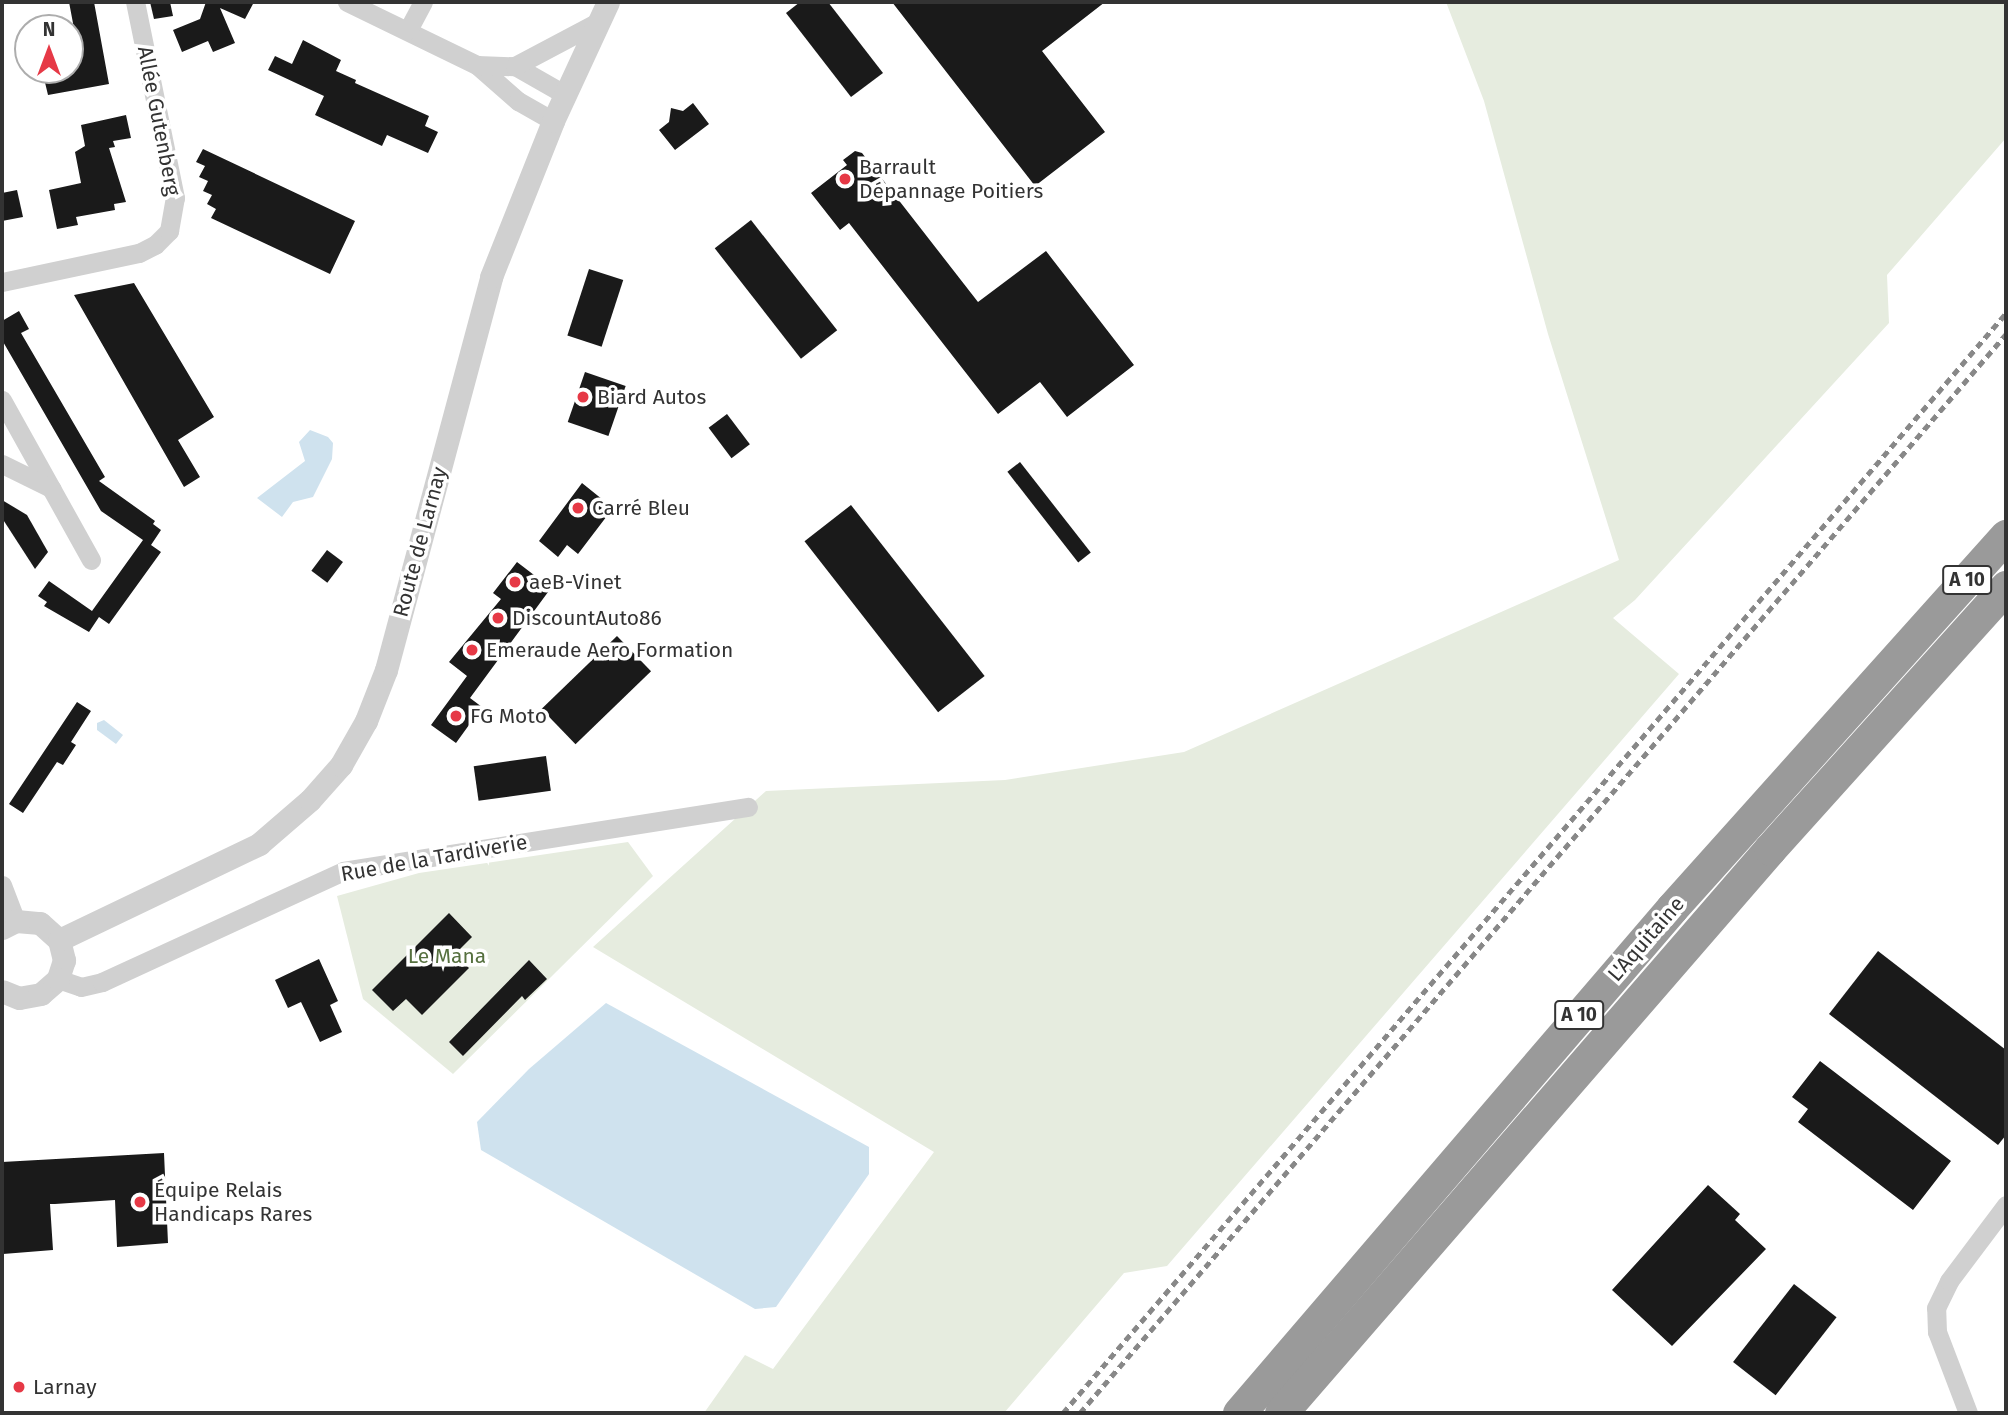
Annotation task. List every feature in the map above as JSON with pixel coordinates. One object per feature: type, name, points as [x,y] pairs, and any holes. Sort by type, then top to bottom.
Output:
[{"type":"highway","name":"L'Aquitaine","points":[[1239,1413],[1672,908],[2006,536]]},
{"type":"highway","name":"L'Aquitaine","points":[[1281,1413],[1761,859],[2006,587]]},
{"type":"street","name":"Allée Gutenberg","points":[[2,282],[139,253],[169,231],[175,198],[135,2]]},
{"type":"street","points":[[346,2],[477,65],[518,101],[552,121]]},
{"type":"street","points":[[408,30],[423,2]]},
{"type":"street","points":[[515,66],[603,12]]},
{"type":"street","name":"Route de Larnay","points":[[58,940],[258,845],[310,800],[341,765],[366,721],[386,670],[491,277],[552,121],[603,12]]},
{"type":"street","points":[[477,65],[515,66],[564,94]]},
{"type":"street","points":[[2,400],[91,560]]},
{"type":"street","points":[[2,464],[51,488]]},
{"type":"street","name":"Rue de la Tardiverie","points":[[58,979],[80,987],[102,982],[343,871],[748,807]]},
{"type":"street","points":[[2,885],[9,924],[40,923],[58,940],[64,960],[58,979],[41,994],[4,998]]},
{"type":"street","points":[[1968,1413],[1937,1332],[1936,1308],[1949,1281],[2006,1205]]},
{"type":"green space","points":[[1446,2],[2006,2],[2006,138],[1887,275],[1889,323],[1635,600],[1613,618],[1679,674],[1167,1266],[1124,1273],[1004,1413],[704,1413],[745,1355],[773,1369],[934,1152],[593,947],[766,791],[1005,780],[1184,752],[1619,560],[1548,334],[1484,101]]},
{"type":"green space","name":"Le Mana","points":[[628,842],[653,876],[453,1074],[363,999],[337,896],[419,873]]},
{"type":"water","points":[[310,430],[328,437],[333,443],[332,459],[313,497],[293,502],[282,517],[257,498],[305,461],[299,442]]},
{"type":"water","points":[[104,720],[123,735],[116,744],[97,730],[97,723]]},
{"type":"water","points":[[606,1003],[869,1147],[869,1174],[776,1307],[755,1309],[481,1150],[477,1122],[529,1069]]},
{"type":"building","points":[[69,2],[94,2],[109,84],[48,95],[45,84],[84,84],[84,14],[71,14]]},
{"type":"building","points":[[150,2],[170,2],[173,16],[154,19]]},
{"type":"building","points":[[206,2],[254,2],[245,19],[220,8],[235,43],[213,52],[208,41],[182,52],[173,30],[200,19]]},
{"type":"building","points":[[800,2],[828,2],[883,73],[851,97],[786,13]]},
{"type":"building","points":[[892,2],[1105,2],[1042,51],[1105,132],[1035,186]]},
{"type":"building","points":[[303,40],[341,60],[336,71],[356,80],[355,83],[429,116],[425,126],[438,132],[428,153],[387,135],[382,146],[315,115],[324,96],[268,70],[275,56],[292,64]]},
{"type":"building","points":[[693,103],[709,124],[675,150],[659,130],[669,122],[671,108],[683,111]]},
{"type":"building","points":[[126,115],[131,138],[113,141],[115,147],[109,148],[126,202],[114,204],[115,210],[76,217],[78,225],[57,229],[49,190],[81,183],[75,152],[85,146],[81,125]]},
{"type":"building","points":[[203,149],[355,221],[330,274],[211,218],[216,209],[207,204],[212,195],[203,191],[208,181],[199,177],[205,166],[196,162]]},
{"type":"building","points":[[855,151],[862,153],[978,302],[1046,251],[1134,365],[1067,417],[1040,382],[998,414],[849,223],[840,230],[811,193],[847,165],[843,160]]},
{"type":"building","points":[[17,190],[23,217],[2,221],[2,193]]},
{"type":"building","points":[[751,220],[837,330],[801,359],[715,248]]},
{"type":"building","points":[[589,269],[623,280],[602,347],[567,336]]},
{"type":"building","points":[[134,283],[214,417],[178,440],[200,477],[184,487],[74,295]]},
{"type":"building","points":[[19,311],[29,329],[21,333],[105,477],[99,481],[155,521],[153,524],[161,530],[151,545],[161,552],[109,624],[99,617],[89,632],[44,606],[47,602],[38,596],[49,581],[92,611],[143,540],[101,511],[2,340],[2,321]]},
{"type":"building","points":[[585,372],[626,386],[608,436],[568,422]]},
{"type":"building","points":[[727,414],[750,444],[732,458],[709,428]]},
{"type":"building","points":[[1020,462],[1091,553],[1078,562],[1007,472]]},
{"type":"building","points":[[582,483],[613,508],[578,554],[567,545],[558,557],[539,541]]},
{"type":"building","points":[[2,500],[27,515],[48,552],[35,569],[2,518]]},
{"type":"building","points":[[851,505],[985,676],[938,712],[805,541]]},
{"type":"building","points":[[327,550],[343,562],[327,583],[311,571]]},
{"type":"building","points":[[517,562],[551,588],[470,698],[482,707],[456,743],[431,725],[467,676],[449,662],[501,599],[493,593]]},
{"type":"building","points":[[617,636],[651,671],[576,744],[541,709]]},
{"type":"building","points":[[77,702],[91,711],[71,742],[76,745],[63,765],[57,762],[23,813],[9,804]]},
{"type":"building","points":[[546,756],[551,791],[479,801],[474,766]]},
{"type":"building","points":[[449,913],[472,937],[455,954],[469,968],[422,1015],[406,999],[393,1011],[372,990]]},
{"type":"building","points":[[1878,951],[2006,1050],[2006,1135],[1998,1145],[1829,1014]]},
{"type":"building","points":[[319,959],[338,1001],[330,1005],[342,1032],[320,1042],[301,1002],[288,1008],[275,980]]},
{"type":"building","points":[[529,960],[547,979],[525,1000],[522,996],[463,1056],[449,1042]]},
{"type":"building","points":[[1820,1061],[1951,1161],[1913,1210],[1798,1122],[1808,1109],[1792,1097]]},
{"type":"building","name":"Équipe Relais Handicaps Rares","points":[[164,1153],[168,1243],[117,1247],[115,1200],[50,1204],[53,1250],[3,1254],[2,1162]]},
{"type":"building","points":[[1708,1185],[1740,1214],[1735,1220],[1766,1249],[1672,1346],[1612,1290]]},
{"type":"building","points":[[1794,1284],[1837,1317],[1776,1395],[1733,1362]]},
{"type":"railway","points":[[1063,1413],[2006,313]]},
{"type":"railway","points":[[1080,1413],[2006,334]]},
{"type":"place","name":"Barrault Dépannage Poitiers","points":[[845,179]]},
{"type":"place","name":"Biard Autos","points":[[583,397]]},
{"type":"place","name":"Carré Bleu","points":[[578,508]]},
{"type":"place","name":"aeB-Vinet","points":[[515,582]]},
{"type":"place","name":"DiscountAuto86","points":[[498,618]]},
{"type":"place","name":"Emeraude Aero Formation","points":[[472,650]]},
{"type":"place","name":"FG Moto","points":[[456,716]]},
{"type":"place","name":"Équipe Relais Handicaps Rares","points":[[140,1202]]},
{"type":"place","name":"Larnay","points":[[19,1387]]}]
